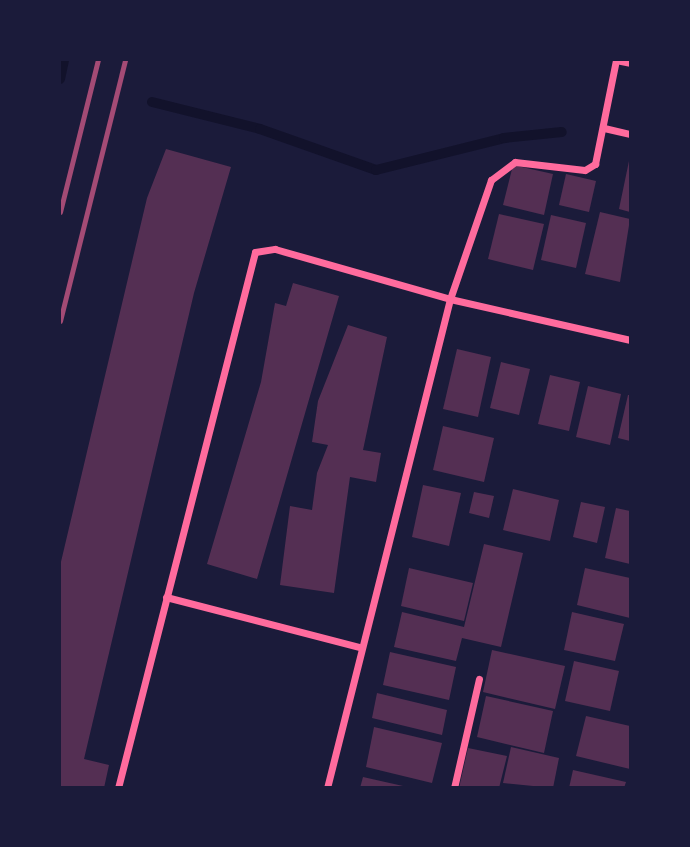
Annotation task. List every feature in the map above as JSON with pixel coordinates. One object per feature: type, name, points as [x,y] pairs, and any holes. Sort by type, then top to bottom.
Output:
[{"type":"street","points":[[327,788],[360,646],[450,299],[491,180],[515,162],[591,168],[604,128],[616,60],[631,63]]},
{"type":"street","points":[[604,128],[631,134]]},
{"type":"street","points":[[118,788],[254,251],[275,249],[450,299],[631,341]]},
{"type":"street","points":[[166,597],[360,646]]},
{"type":"street","points":[[454,788],[479,679]]},
{"type":"building","points":[[166,149],[231,167],[194,293],[84,759],[109,765],[104,788],[60,788],[60,566],[147,198]]},
{"type":"building","points":[[630,161],[630,212],[619,209]]},
{"type":"building","points":[[513,165],[553,174],[544,215],[503,205]]},
{"type":"building","points":[[566,174],[596,181],[589,212],[559,205]]},
{"type":"building","points":[[600,212],[630,219],[620,282],[585,274]]},
{"type":"building","points":[[499,214],[544,224],[533,270],[488,259]]},
{"type":"building","points":[[551,215],[586,223],[576,268],[541,260]]},
{"type":"building","points":[[293,283],[339,296],[257,579],[207,564],[261,382],[275,303],[286,306]]},
{"type":"building","points":[[348,325],[387,337],[363,450],[381,453],[376,482],[350,477],[334,593],[280,585],[290,506],[312,510],[317,473],[328,445],[312,442],[318,401]]},
{"type":"building","points":[[457,349],[491,357],[478,417],[443,409]]},
{"type":"building","points":[[501,362],[530,369],[519,415],[490,408]]},
{"type":"building","points":[[550,375],[580,382],[569,431],[538,424]]},
{"type":"building","points":[[588,386],[621,394],[610,445],[576,437]]},
{"type":"building","points":[[630,395],[630,441],[618,438]]},
{"type":"building","points":[[443,426],[494,438],[484,482],[433,470]]},
{"type":"building","points":[[423,485],[461,493],[449,546],[412,537]]},
{"type":"building","points":[[513,489],[559,500],[550,541],[503,530]]},
{"type":"building","points":[[474,492],[494,496],[489,518],[469,513]]},
{"type":"building","points":[[581,502],[605,507],[597,543],[573,537]]},
{"type":"building","points":[[616,508],[630,511],[630,564],[605,558]]},
{"type":"building","points":[[484,544],[523,553],[501,647],[462,638],[456,661],[394,647],[402,612],[464,627]]},
{"type":"building","points":[[409,568],[473,583],[464,621],[401,606]]},
{"type":"building","points":[[585,568],[630,578],[630,618],[577,605]]},
{"type":"building","points":[[572,612],[624,624],[615,661],[564,650]]},
{"type":"building","points":[[492,650],[565,666],[555,709],[483,692]]},
{"type":"building","points":[[390,652],[456,667],[449,700],[383,685]]},
{"type":"building","points":[[574,661],[619,671],[610,711],[565,701]]},
{"type":"building","points":[[377,693],[447,710],[442,735],[372,718]]},
{"type":"building","points":[[486,696],[553,711],[544,753],[477,737]]},
{"type":"building","points":[[586,716],[630,726],[630,769],[576,756]]},
{"type":"building","points":[[374,727],[442,743],[432,783],[366,767]]},
{"type":"building","points":[[511,747],[559,758],[553,788],[503,783]]},
{"type":"building","points":[[468,748],[507,756],[499,788],[459,788]]},
{"type":"building","points":[[573,770],[626,782],[624,788],[569,788]]},
{"type":"building","points":[[363,777],[403,786],[360,788]]},
{"type":"waterway","points":[[60,79],[64,60]]},
{"type":"waterway","points":[[152,102],[260,129],[376,170],[504,138],[562,132]]},
{"type":"railway","points":[[60,212],[98,60]]},
{"type":"railway","points":[[60,321],[125,60]]}]
